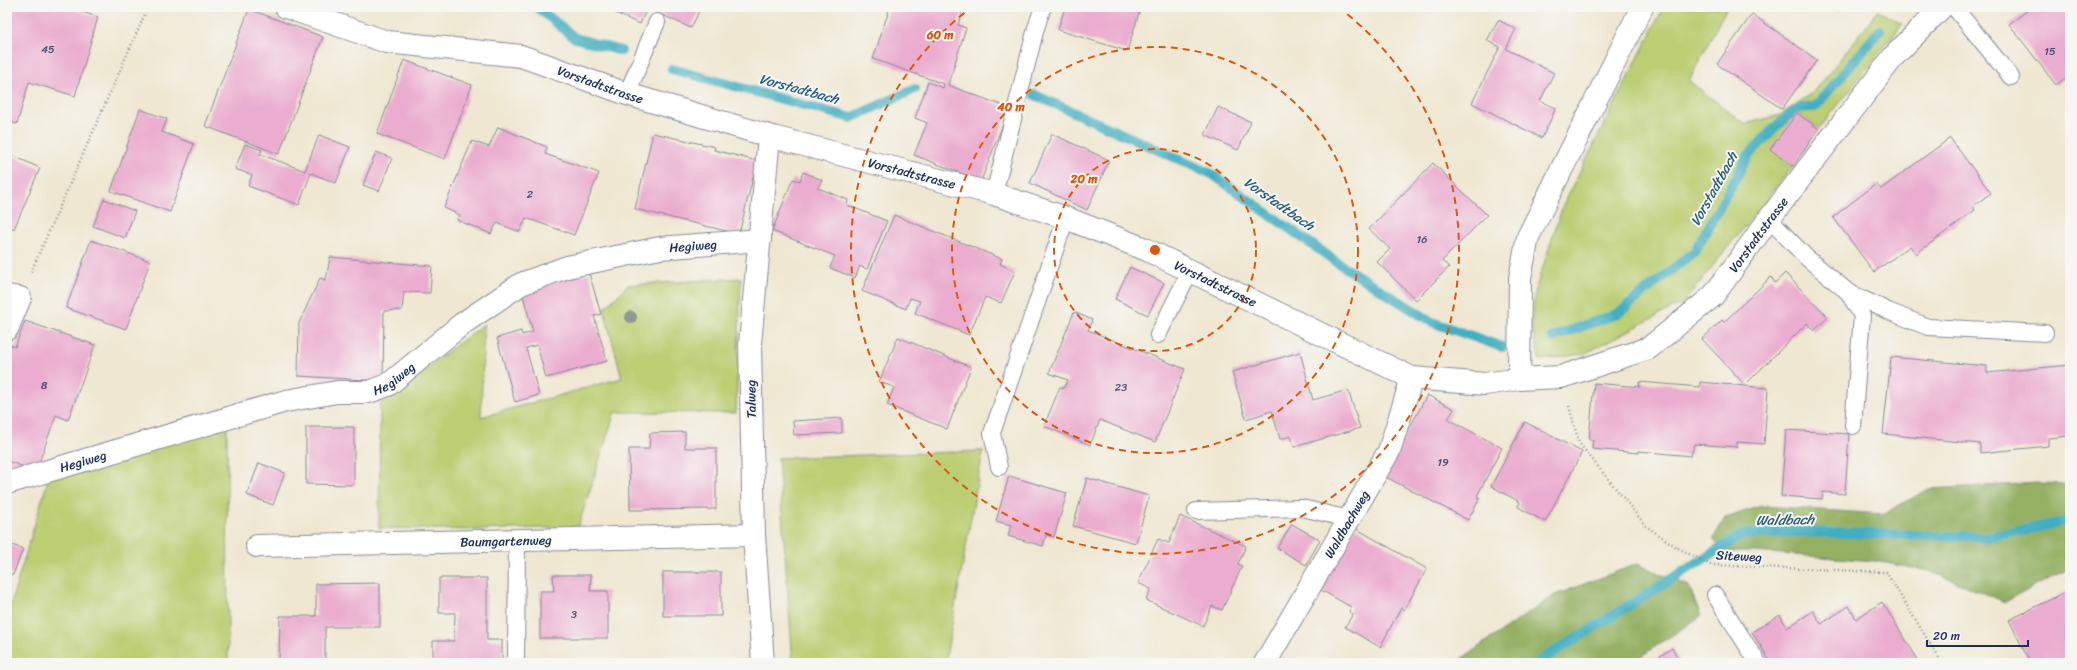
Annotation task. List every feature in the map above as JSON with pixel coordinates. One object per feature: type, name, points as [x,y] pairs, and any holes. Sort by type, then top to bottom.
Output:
[{"type":"street","points":[[1519,379],[1520,278],[1528,237],[1642,7]]},
{"type":"street","name":"Vorstadtstrasse","points":[[296,8],[386,42],[521,56],[627,94],[769,136],[994,194],[1066,218],[1145,249],[1412,378],[1485,384],[1519,379],[1561,377],[1649,348],[1712,296],[1894,56],[1942,7]]},
{"type":"street","name":"Talweg","points":[[762,663],[754,536],[750,344],[769,136]]},
{"type":"street","name":"Hegiweg","points":[[7,483],[286,401],[337,392],[368,392],[388,385],[462,324],[521,284],[567,266],[660,248],[760,240]]},
{"type":"street","points":[[7,329],[13,297]]},
{"type":"street","name":"Waldbachweg","points":[[1265,663],[1389,450],[1412,378]]},
{"type":"street","name":"Baumgartenweg","points":[[257,546],[754,536]]},
{"type":"lane","points":[[994,194],[1036,28],[1044,7]]},
{"type":"lane","points":[[1954,7],[2011,77]]},
{"type":"lane","points":[[627,94],[657,22]]},
{"type":"lane","points":[[999,467],[992,434],[1066,218]]},
{"type":"lane","points":[[1769,219],[1807,258],[1848,292],[1928,327],[2045,333]]},
{"type":"lane","points":[[1158,335],[1190,270]]},
{"type":"lane","points":[[1848,292],[1862,316],[1853,426]]},
{"type":"lane","points":[[1196,511],[1302,508],[1349,519]]},
{"type":"lane","points":[[516,663],[517,541]]},
{"type":"lane","points":[[1715,595],[1758,663]]},
{"type":"path","points":[[13,297],[148,7]]},
{"type":"path","name":"Siteweg","points":[[1561,377],[1579,442],[1646,526],[1678,548],[1710,565],[1886,572],[1942,663]]},
{"type":"green space","points":[[1664,7],[1727,7],[1689,81],[1745,124],[1780,115],[1815,91],[1878,11],[1902,24],[1819,129],[1797,113],[1793,166],[1684,302],[1584,354],[1540,360],[1531,326],[1536,288],[1563,205]]},
{"type":"green space","points":[[741,278],[736,413],[615,412],[578,527],[477,530],[379,528],[380,404],[484,324],[481,417],[622,378],[604,309],[628,285]]},
{"type":"green space","points":[[227,418],[228,663],[7,663],[7,616],[51,470]]},
{"type":"green space","points":[[983,451],[945,663],[793,663],[778,458]]},
{"type":"green space","points":[[2039,483],[2070,484],[2070,568],[2005,602],[1929,571],[1875,561],[1755,552],[1724,552],[1713,539],[1725,518],[1761,506],[1883,514],[1929,489]]},
{"type":"green space","points":[[1637,564],[1689,586],[1701,616],[1631,663],[1455,663],[1555,595]]},
{"type":"building","points":[[7,7],[66,7],[98,17],[75,96],[29,82],[17,124],[7,121]]},
{"type":"building","points":[[616,7],[701,7],[691,28],[647,8],[640,24],[613,12]]},
{"type":"building","points":[[890,7],[964,7],[958,25],[966,28],[948,85],[1009,108],[981,181],[914,155],[927,123],[915,118],[928,82],[943,88],[944,84],[873,59]]},
{"type":"building","points":[[1065,7],[1141,7],[1127,51],[1058,30]]},
{"type":"building","points":[[1827,7],[1841,7],[1838,12]]},
{"type":"building","points":[[2032,7],[2070,7],[2070,87],[2064,79],[2056,85],[2009,24]]},
{"type":"building","points":[[249,9],[323,37],[279,154],[205,126]]},
{"type":"building","points":[[1752,14],[1817,60],[1782,109],[1717,64]]},
{"type":"building","points":[[1498,20],[1516,29],[1506,49],[1554,73],[1540,101],[1556,108],[1542,138],[1472,103],[1500,47],[1487,41]]},
{"type":"building","points":[[404,60],[472,85],[445,159],[377,134]]},
{"type":"building","points":[[1218,107],[1251,122],[1238,150],[1205,135]]},
{"type":"building","points":[[140,109],[167,119],[162,132],[194,144],[170,212],[111,191]]},
{"type":"building","points":[[1797,113],[1819,129],[1793,166],[1770,149]]},
{"type":"building","points":[[498,127],[547,147],[545,154],[599,173],[574,235],[526,218],[520,232],[497,223],[491,234],[457,220],[460,215],[444,208],[472,141],[489,147]]},
{"type":"building","points":[[653,133],[715,147],[714,150],[757,161],[739,234],[635,209]]},
{"type":"building","points":[[1052,134],[1109,160],[1087,210],[1030,183]]},
{"type":"building","points":[[319,135],[350,147],[336,183],[311,173],[299,205],[248,186],[252,175],[235,169],[245,144],[262,150],[260,154],[305,171]]},
{"type":"building","points":[[1950,138],[1991,193],[1973,206],[1975,210],[1916,254],[1910,246],[1874,272],[1833,217],[1876,184],[1881,189]]},
{"type":"building","points":[[376,152],[392,158],[379,191],[363,185]]},
{"type":"building","points":[[7,153],[40,168],[14,229],[7,226]]},
{"type":"building","points":[[1433,163],[1487,215],[1442,261],[1449,267],[1416,300],[1377,262],[1390,249],[1369,229]]},
{"type":"building","points":[[803,172],[822,180],[818,188],[848,200],[847,205],[887,221],[867,269],[860,266],[855,278],[830,268],[835,256],[772,231],[793,179],[800,181]]},
{"type":"building","points":[[104,199],[135,211],[125,238],[93,226]]},
{"type":"building","points":[[894,215],[1002,259],[1000,264],[1015,271],[1001,303],[985,297],[969,335],[915,313],[920,301],[910,298],[906,309],[862,291]]},
{"type":"building","points":[[91,240],[150,261],[126,329],[66,308]]},
{"type":"building","points":[[330,257],[432,266],[430,293],[404,292],[402,310],[384,311],[383,381],[298,376],[299,323],[320,278],[326,280]]},
{"type":"building","points":[[1130,267],[1164,283],[1148,315],[1115,299]]},
{"type":"building","points":[[589,273],[601,314],[594,316],[607,361],[546,378],[537,345],[526,348],[539,395],[515,402],[497,338],[521,331],[522,335],[533,332],[522,292]]},
{"type":"building","points":[[1785,273],[1828,317],[1814,331],[1807,323],[1745,385],[1702,339],[1722,320],[1724,322],[1771,277],[1775,283]]},
{"type":"building","points":[[1074,312],[1092,320],[1088,330],[1185,369],[1155,442],[1100,420],[1090,445],[1044,426],[1060,387],[1064,388],[1068,380],[1049,373]]},
{"type":"building","points":[[25,321],[95,345],[68,420],[56,415],[36,471],[7,461],[7,355],[11,345],[15,347]]},
{"type":"building","points":[[898,337],[971,367],[947,429],[887,405],[894,387],[879,382]]},
{"type":"building","points":[[1300,352],[1313,400],[1348,390],[1360,428],[1294,447],[1291,436],[1280,439],[1272,411],[1246,419],[1232,372]]},
{"type":"building","points":[[1891,357],[1987,366],[1987,373],[2070,365],[2070,436],[2048,438],[2048,446],[1980,453],[1980,444],[1883,434]]},
{"type":"building","points":[[1639,382],[1700,387],[1700,382],[1768,388],[1764,444],[1737,442],[1737,447],[1694,444],[1691,456],[1639,451],[1639,453],[1592,449],[1593,440],[1589,440],[1594,383],[1640,387]]},
{"type":"building","points":[[1427,395],[1454,409],[1448,419],[1502,448],[1477,496],[1480,498],[1468,520],[1384,476]]},
{"type":"building","points":[[842,418],[842,433],[794,435],[793,421]]},
{"type":"building","points":[[1525,422],[1582,452],[1545,522],[1518,507],[1520,502],[1491,486]]},
{"type":"building","points":[[306,427],[354,427],[354,485],[306,484]]},
{"type":"building","points":[[1786,430],[1849,434],[1845,494],[1823,492],[1822,499],[1781,496]]},
{"type":"building","points":[[685,432],[685,448],[716,448],[716,509],[630,510],[629,449],[649,449],[650,433]]},
{"type":"building","points":[[259,463],[285,473],[273,505],[247,495]]},
{"type":"building","points":[[1009,476],[1067,493],[1054,537],[1046,535],[1043,546],[1008,536],[1011,525],[996,521]]},
{"type":"building","points":[[1087,478],[1149,496],[1136,543],[1073,526]]},
{"type":"building","points":[[1180,516],[1246,546],[1238,564],[1242,566],[1222,610],[1212,606],[1203,626],[1146,600],[1151,589],[1138,583],[1158,539],[1169,543]]},
{"type":"building","points":[[1292,524],[1320,540],[1306,565],[1277,548]]},
{"type":"building","points":[[1355,528],[1427,569],[1404,610],[1401,608],[1380,647],[1345,627],[1353,614],[1349,612],[1351,607],[1321,590]]},
{"type":"building","points":[[7,543],[23,549],[13,575],[7,573]]},
{"type":"building","points":[[663,572],[721,572],[721,616],[663,616]]},
{"type":"building","points":[[553,575],[591,575],[590,591],[608,591],[608,638],[540,638],[540,591],[554,591]]},
{"type":"building","points":[[439,578],[487,578],[487,640],[502,640],[502,663],[433,663],[433,641],[454,641],[455,613],[439,613]]},
{"type":"building","points":[[380,583],[380,627],[325,627],[325,663],[279,663],[280,616],[316,616],[316,584]]},
{"type":"building","points":[[2070,590],[2070,663],[2030,663],[2009,620]]},
{"type":"building","points":[[1882,602],[1920,663],[1771,663],[1752,632],[1780,615],[1787,628],[1813,611],[1821,624],[1849,606],[1856,619]]},
{"type":"building","points":[[1672,648],[1681,663],[1650,663]]},
{"type":"waterway","name":"Vorstadtbach","points":[[537,7],[575,38],[621,51]]},
{"type":"waterway","name":"Vorstadtbach","points":[[1553,337],[1619,313],[1695,251],[1748,156],[1775,127],[1799,108],[1815,107],[1880,30]]},
{"type":"waterway","name":"Vorstadtbach","points":[[672,69],[851,118],[915,89]]},
{"type":"waterway","name":"Vorstadtbach","points":[[1035,95],[1212,174],[1341,265],[1432,322],[1502,347]]},
{"type":"waterway","name":"Waldbach","points":[[1537,663],[1742,535],[1795,532],[1987,537],[2070,521]]}]
